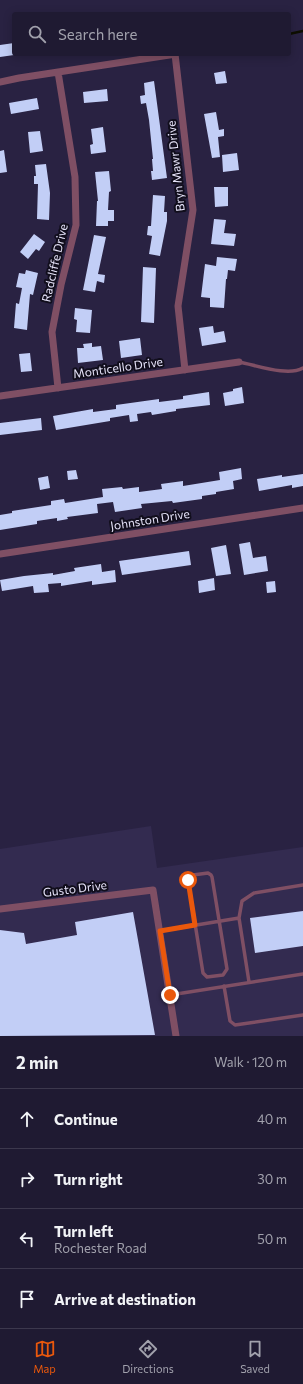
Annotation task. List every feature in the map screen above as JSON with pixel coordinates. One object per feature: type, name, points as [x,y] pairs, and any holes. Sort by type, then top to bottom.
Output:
[{"type":"street","points":[[0,82],[162,56]]},
{"type":"street","name":"Bryn Mawr Drive","points":[[175,56],[194,210],[178,306],[185,370]]},
{"type":"street","name":"Radcliffe Drive","points":[[58,72],[74,177],[76,225],[61,285],[52,332],[58,388]]},
{"type":"street","name":"Monticello Drive","points":[[0,396],[239,362]]},
{"type":"street","name":"Johnston Drive","points":[[0,554],[303,508]]},
{"type":"street","name":"Gusto Drive","points":[[0,909],[154,890],[160,931]]},
{"type":"street","points":[[160,931],[176,1036]]},
{"type":"lane","points":[[239,362],[286,372],[297,371],[303,368]]},
{"type":"lane","points":[[208,873],[211,875],[219,921],[226,969],[223,975],[207,977],[203,973],[188,880],[193,875],[208,873]]},
{"type":"lane","points":[[249,982],[238,918],[242,901],[254,893],[303,885]]},
{"type":"lane","points":[[160,931],[238,918]]},
{"type":"lane","points":[[170,995],[303,974]]},
{"type":"lane","points":[[224,986],[230,1022],[235,1025],[303,1015]]},
{"type":"shaded area","points":[[151,826],[157,868],[303,847],[303,1036],[0,1036],[0,849]]},
{"type":"building","points":[[12,43],[12,55],[0,57],[0,45]]},
{"type":"building","points":[[225,71],[227,83],[216,84],[214,73]]},
{"type":"building","points":[[154,81],[167,178],[152,180],[151,171],[153,171],[153,159],[149,120],[146,103],[141,104],[140,96],[145,95],[144,83]]},
{"type":"building","points":[[107,89],[108,101],[84,103],[83,92]]},
{"type":"building","points":[[37,98],[39,109],[11,114],[9,103]]},
{"type":"building","points":[[216,112],[219,130],[224,129],[224,136],[218,137],[220,157],[212,158],[204,114]]},
{"type":"building","points":[[103,127],[106,152],[91,154],[90,145],[93,144],[91,129]]},
{"type":"building","points":[[40,131],[43,151],[30,153],[28,132]]},
{"type":"building","points":[[4,150],[7,172],[0,173],[0,151]]},
{"type":"building","points":[[237,153],[239,170],[223,172],[222,155]]},
{"type":"building","points":[[46,164],[50,193],[49,220],[37,219],[38,184],[34,184],[34,176],[36,176],[35,165]]},
{"type":"building","points":[[109,171],[111,191],[109,192],[108,210],[114,210],[114,221],[108,221],[108,226],[96,226],[98,201],[95,172]]},
{"type":"building","points":[[214,187],[228,187],[228,206],[215,207]]},
{"type":"building","points":[[153,195],[165,196],[164,212],[167,212],[167,221],[160,256],[149,254],[152,236],[147,235],[148,226],[151,226]]},
{"type":"building","points":[[214,219],[226,220],[224,233],[236,234],[234,246],[211,244]]},
{"type":"building","points":[[34,234],[45,242],[39,251],[36,249],[28,259],[20,252]]},
{"type":"building","points":[[94,235],[106,237],[98,274],[105,275],[104,283],[97,281],[95,292],[83,290]]},
{"type":"building","points":[[217,257],[237,259],[235,271],[228,270],[224,308],[210,307],[210,298],[201,297],[205,264],[216,266]]},
{"type":"building","points":[[143,267],[156,268],[154,323],[141,322]]},
{"type":"building","points":[[26,270],[38,273],[33,295],[30,294],[27,330],[14,328],[16,303],[19,304],[22,288],[16,287],[19,273],[25,274]]},
{"type":"building","points":[[75,308],[92,310],[90,333],[76,332],[77,320],[74,319]]},
{"type":"building","points":[[213,326],[214,333],[224,331],[226,342],[202,346],[199,328]]},
{"type":"building","points":[[140,338],[142,355],[121,358],[119,341]]},
{"type":"building","points":[[92,343],[92,347],[101,346],[103,360],[78,363],[77,348],[84,348],[83,344]]},
{"type":"building","points":[[30,353],[32,371],[21,372],[19,354]]},
{"type":"building","points":[[242,387],[244,403],[225,406],[223,393]]},
{"type":"building","points":[[209,392],[210,405],[176,409],[176,411],[152,415],[151,412],[137,414],[138,421],[130,422],[129,415],[110,418],[110,421],[56,430],[53,416],[93,409],[93,412],[116,409],[116,405],[159,399],[159,402],[183,399],[183,396]]},
{"type":"building","points":[[41,418],[42,430],[0,435],[0,423]]},
{"type":"building","points":[[241,468],[242,479],[233,481],[234,489],[202,496],[202,499],[173,503],[172,501],[141,504],[142,508],[115,512],[113,502],[97,504],[98,513],[67,517],[68,519],[57,521],[57,518],[37,521],[37,524],[0,530],[0,515],[12,513],[12,511],[51,505],[51,501],[64,499],[65,503],[103,497],[102,489],[139,487],[139,492],[162,489],[161,484],[183,481],[183,486],[220,480],[219,472]]},
{"type":"building","points":[[76,470],[78,479],[68,480],[67,471]]},
{"type":"building","points":[[303,474],[303,486],[292,488],[292,485],[259,491],[257,479],[282,475],[282,477]]},
{"type":"building","points":[[48,476],[50,488],[40,490],[38,478]]},
{"type":"building","points":[[250,542],[253,558],[266,556],[268,571],[244,575],[239,544]]},
{"type":"building","points":[[226,545],[231,574],[216,576],[211,548]]},
{"type":"building","points":[[189,551],[191,565],[122,575],[119,561]]},
{"type":"building","points":[[101,564],[102,572],[115,570],[116,582],[92,585],[92,581],[61,586],[61,583],[48,584],[49,592],[34,593],[33,586],[2,591],[0,580],[53,573],[53,575],[75,571],[74,568]]},
{"type":"building","points":[[214,578],[215,590],[199,593],[198,581]]},
{"type":"building","points":[[275,581],[276,592],[267,593],[266,582]]},
{"type":"building","points":[[303,911],[303,946],[255,953],[250,918]]},
{"type":"building","points":[[133,912],[155,1035],[0,1036],[0,930],[24,933],[26,944],[77,935],[75,922]]},
{"type":"waterway","points":[[291,34],[303,31]]},
{"type":"route","points":[[170,995],[160,931],[195,925],[188,880]]}]
